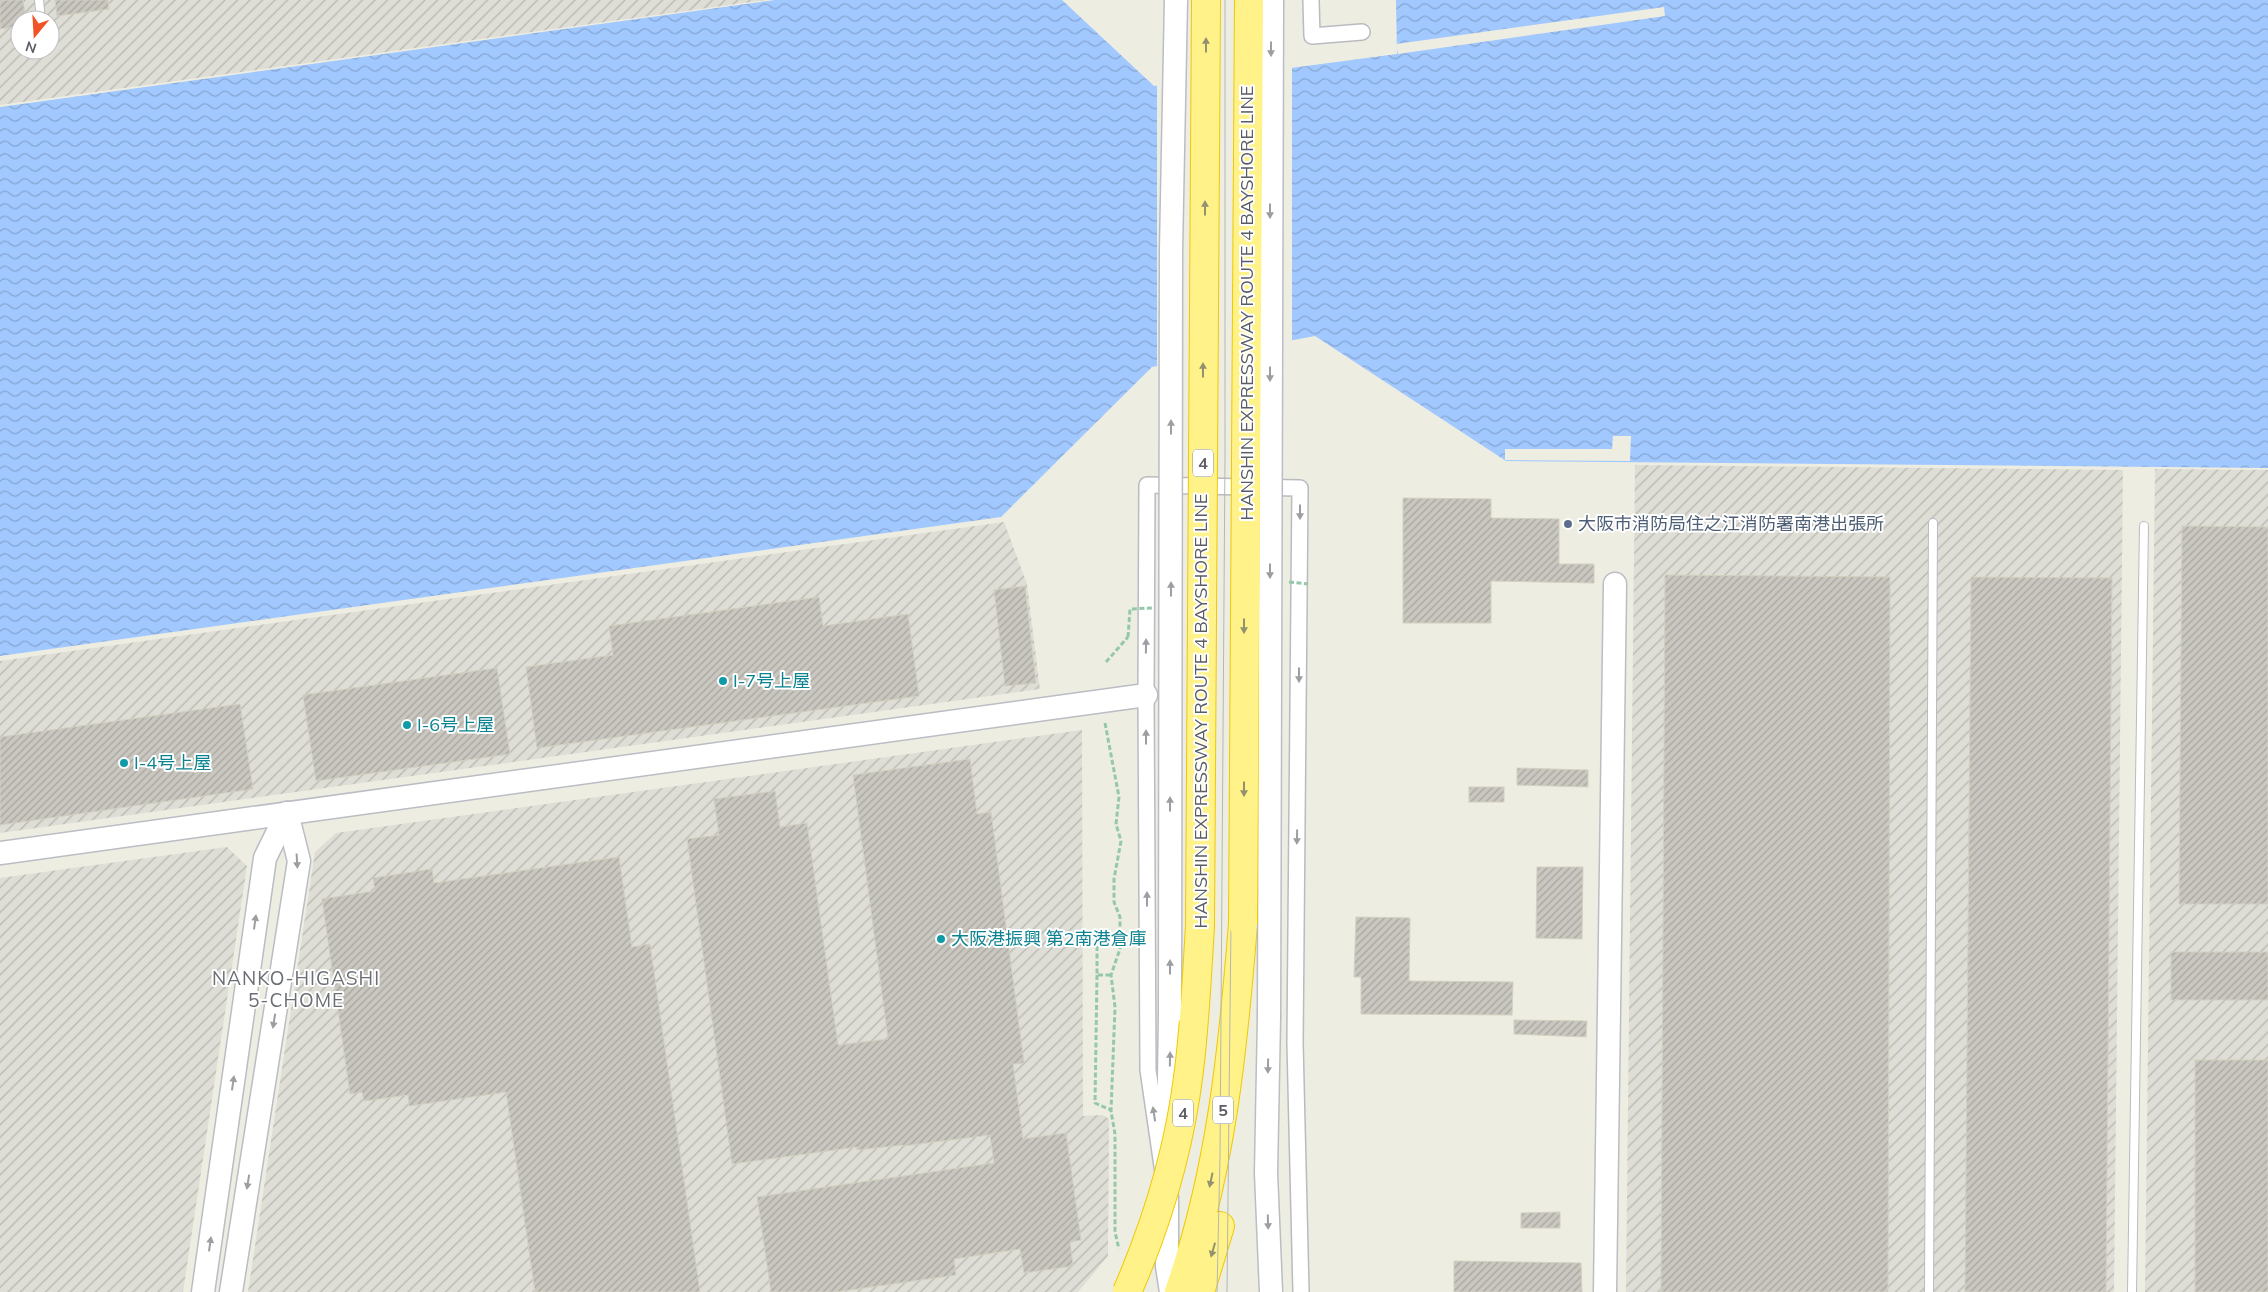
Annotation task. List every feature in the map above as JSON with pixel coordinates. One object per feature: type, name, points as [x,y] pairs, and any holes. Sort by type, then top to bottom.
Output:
[{"type":"highway","name":"HANSHIN EXPRESSWAY ROUTE 4 BAYSHORE LINE","points":[[1128,1292],[1163,1196],[1182,1113],[1193,1037],[1200,926],[1206,0]]},
{"type":"highway","name":"HANSHIN EXPRESSWAY ROUTE 4 BAYSHORE LINE","points":[[1200,1292],[1221,1221],[1235,1151],[1240,1071],[1243,924],[1249,0]]},
{"type":"highway","name":"5","points":[[1179,1292],[1196,1241],[1216,1156],[1237,994],[1243,924]]},
{"type":"highway","name":"5","points":[[1142,1292],[1174,1198],[1185,1156],[1192,1112],[1200,1028],[1200,926]]},
{"type":"street","points":[[1171,1292],[1166,1266],[1170,1016],[1171,250],[1176,0]]},
{"type":"street","points":[[1271,1292],[1266,1173],[1269,1017],[1272,0]]},
{"type":"street","points":[[1311,0],[1312,36],[1362,32]]},
{"type":"street","points":[[1167,1196],[1148,1070],[1146,694],[1148,484],[1300,488],[1295,1043],[1301,1292]]},
{"type":"street","points":[[1605,1292],[1615,584]]},
{"type":"street","points":[[0,853],[1146,694]]},
{"type":"street","points":[[203,1292],[264,858],[286,813]]},
{"type":"street","points":[[231,1292],[299,861],[286,813]]},
{"type":"street","points":[[1155,1292],[1166,1266]]},
{"type":"lane","points":[[1929,1292],[1933,523]]},
{"type":"lane","points":[[2132,1292],[2144,526]]},
{"type":"path","points":[[1289,583],[1308,584]]},
{"type":"path","points":[[1106,662],[1128,637],[1130,609],[1159,607]]},
{"type":"path","points":[[1105,723],[1119,797],[1116,824],[1121,841],[1114,879],[1114,902],[1120,917],[1120,949],[1111,975],[1114,1008],[1111,1110],[1115,1134],[1115,1232],[1121,1257]]},
{"type":"path","points":[[1097,931],[1095,1102],[1111,1110]]},
{"type":"path","points":[[1097,976],[1111,975]]},
{"type":"shaded area","points":[[0,0],[766,0],[0,105]]},
{"type":"shaded area","points":[[1635,465],[2123,470],[2114,1292],[1626,1292]]},
{"type":"shaded area","points":[[2155,469],[2268,470],[2268,1292],[2145,1292]]},
{"type":"shaded area","points":[[1004,522],[1027,584],[1040,689],[0,833],[0,661]]},
{"type":"shaded area","points":[[1082,730],[1083,1116],[1103,1115],[1109,1119],[1108,1256],[1078,1292],[248,1292],[315,852],[336,833]]},
{"type":"shaded area","points":[[227,847],[247,866],[183,1292],[0,1292],[0,878]]},
{"type":"water","points":[[775,0],[1062,0],[1154,86],[1397,54],[1396,0],[2268,0],[2268,468],[1506,461],[1315,336],[1152,367],[1001,517],[0,656],[0,107]]},
{"type":"pier","points":[[1664,7],[1665,16],[1398,54],[1396,44]]},
{"type":"pier","points":[[1292,66],[1292,343],[1157,369],[1157,84]]},
{"type":"pier","points":[[1613,436],[1631,436],[1630,461],[1505,460],[1505,449],[1612,449]]},
{"type":"building","points":[[0,0],[23,0],[24,10],[10,10],[10,28],[0,29]]},
{"type":"building","points":[[55,0],[108,0],[109,9],[60,16],[60,10],[56,10]]},
{"type":"building","points":[[1403,498],[1491,499],[1491,518],[1559,519],[1559,564],[1594,564],[1594,583],[1491,581],[1491,623],[1403,623]]},
{"type":"building","points":[[2182,526],[2268,527],[2268,904],[2179,904]]},
{"type":"building","points":[[1665,575],[1890,577],[1888,1292],[1661,1292]]},
{"type":"building","points":[[1971,577],[2112,578],[2106,1292],[1965,1292]]},
{"type":"building","points":[[1025,586],[1036,683],[1005,686],[994,590]]},
{"type":"building","name":"I-7号上屋","points":[[819,597],[823,626],[908,614],[919,696],[537,748],[526,667],[613,655],[609,626]]},
{"type":"building","name":"I-6号上屋","points":[[497,668],[510,754],[316,781],[303,695]]},
{"type":"building","name":"I-4号上屋","points":[[240,704],[253,789],[0,825],[0,737]]},
{"type":"building","points":[[970,759],[977,814],[991,812],[1024,1063],[1013,1064],[1023,1139],[1066,1133],[1081,1240],[1070,1242],[1073,1266],[1024,1273],[1020,1249],[954,1259],[956,1275],[836,1292],[771,1292],[757,1197],[994,1163],[990,1135],[903,1146],[857,1150],[857,1147],[732,1164],[687,839],[719,835],[714,799],[775,791],[780,827],[807,823],[838,1045],[888,1039],[853,775]]},
{"type":"building","points":[[1517,768],[1588,770],[1588,787],[1517,785]]},
{"type":"building","points":[[1469,787],[1504,787],[1504,802],[1469,802]]},
{"type":"building","points":[[619,857],[632,947],[650,944],[700,1292],[535,1292],[506,1092],[409,1106],[408,1095],[364,1101],[362,1092],[350,1094],[322,899],[375,891],[373,878],[432,869],[434,883]]},
{"type":"building","points":[[1537,867],[1583,867],[1582,939],[1536,938]]},
{"type":"building","points":[[1356,917],[1410,918],[1409,981],[1513,982],[1512,1015],[1361,1014],[1361,977],[1354,977]]},
{"type":"building","points":[[2171,952],[2268,952],[2268,1000],[2171,1000]]},
{"type":"building","points":[[1514,1020],[1587,1021],[1586,1037],[1514,1034]]},
{"type":"building","points":[[2195,1060],[2268,1060],[2268,1292],[2195,1292]]},
{"type":"building","points":[[1560,1212],[1560,1228],[1521,1228],[1521,1213]]},
{"type":"building","points":[[1454,1261],[1581,1263],[1582,1292],[1454,1292]]},
{"type":"tram line","points":[[1217,1292],[1220,1156],[1225,459],[1225,0]]},
{"type":"tram line","points":[[1227,1292],[1236,460],[1237,0]]},
{"type":"place","name":"大阪市消防局住之江消防署南港出張所","points":[[1568,524]]},
{"type":"place","name":"I-7号上屋","points":[[723,681]]},
{"type":"place","name":"I-6号上屋","points":[[407,725]]},
{"type":"place","name":"I-4号上屋","points":[[124,763]]},
{"type":"place","name":"大阪港振興 第2南港倉庫","points":[[941,939]]},
{"type":"district","name":"NANKO-HIGASHI 5-CHOME","points":[[296,989]]}]
